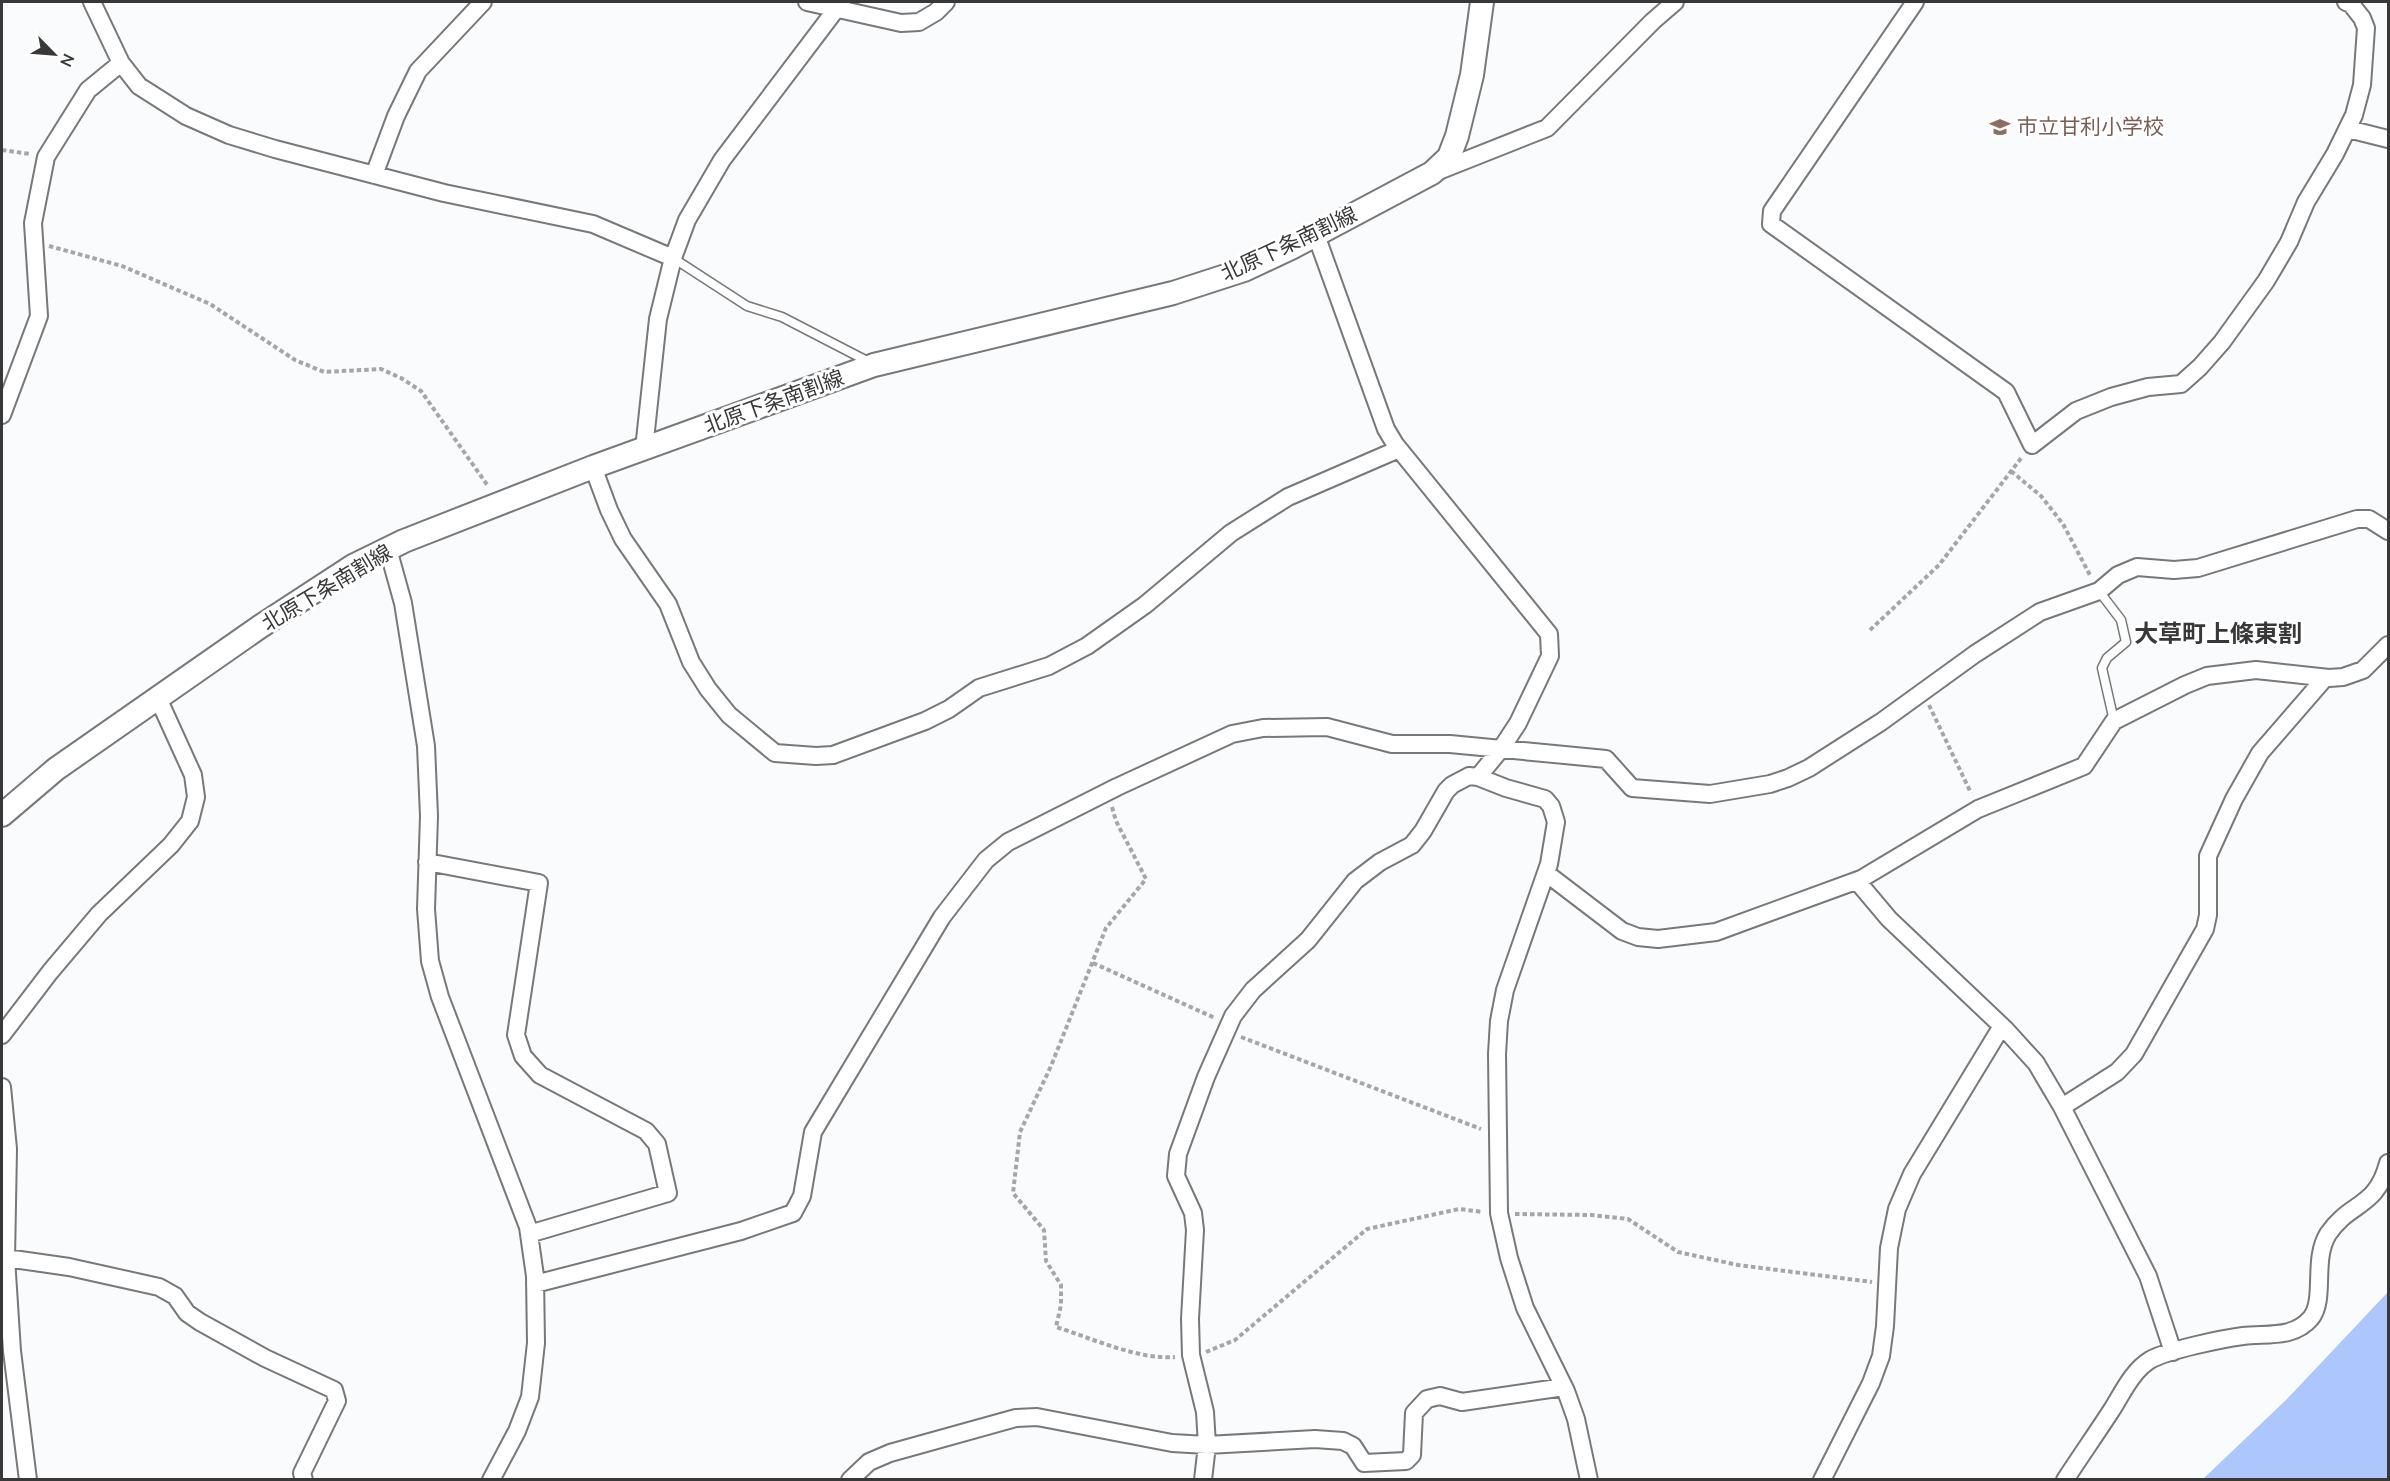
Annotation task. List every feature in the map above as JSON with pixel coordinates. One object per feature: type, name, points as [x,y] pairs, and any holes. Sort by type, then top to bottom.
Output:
[{"type":"main road","name":"北原下条南割線","points":[[2,815],[56,769],[158,698],[353,566],[388,549],[593,467],[874,365],[1173,293],[1244,270],[1316,235],[1432,173],[1449,157],[1457,136],[1472,75],[1482,2]]},
{"type":"street","points":[[92,2],[121,63],[139,86],[186,116],[218,130],[275,149],[444,193],[593,224],[674,258]]},
{"type":"street","points":[[374,175],[396,116],[418,71],[483,2]]},
{"type":"street","points":[[807,2],[901,23],[919,22],[936,12],[945,2]]},
{"type":"street","points":[[1432,173],[1547,128],[1653,21],[1675,2]]},
{"type":"street","points":[[1915,2],[1772,211],[1771,224],[2006,392],[2032,445],[2076,411],[2111,397],[2148,387],[2181,384],[2222,342],[2266,281],[2289,242],[2306,202],[2354,115],[2362,85],[2366,28],[2362,18],[2351,4],[2346,2]]},
{"type":"street","points":[[644,449],[658,319],[687,220],[722,160],[837,8]]},
{"type":"street","points":[[2,415],[39,316],[33,223],[46,157],[88,90],[121,63]]},
{"type":"street","points":[[2348,129],[2388,139]]},
{"type":"street","points":[[1316,235],[1386,429],[1399,449],[1549,634],[1550,656],[1518,723],[1501,749],[1478,777]]},
{"type":"street","points":[[593,467],[618,529],[668,604],[691,662],[708,689],[729,715],[775,753],[816,756],[833,755],[925,721],[949,709],[979,688],[1050,666],[1087,646],[1145,606],[1232,533],[1288,497],[1399,449]]},
{"type":"street","points":[[536,1284],[741,1231],[793,1213],[802,1196],[813,1131],[942,916],[986,861],[1008,842],[1107,792],[1232,734],[1263,728],[1327,727],[1392,744],[1450,744],[1606,759],[1632,788],[1710,794],[1770,784],[1809,768],[1881,722],[1975,654],[2040,612],[2099,591],[2118,575],[2138,567],[2174,570],[2198,568],[2357,519],[2369,519],[2388,531]]},
{"type":"street","points":[[388,549],[402,603],[426,746],[429,816],[426,909],[432,970],[440,997],[466,1061],[529,1234],[536,1284],[536,1343],[530,1396],[517,1431],[491,1479]]},
{"type":"street","points":[[1546,873],[1622,931],[1638,937],[1658,939],[1716,932],[1857,881],[1978,809],[2084,766],[2114,721],[2144,704],[2207,676],[2256,670],[2343,678],[2363,670],[2388,645]]},
{"type":"street","points":[[2062,1107],[2117,1072],[2134,1054],[2205,929],[2208,915],[2208,856],[2234,799],[2260,753],[2325,678]]},
{"type":"street","points":[[2,1035],[50,972],[99,914],[171,845],[190,821],[195,797],[193,775],[158,698]]},
{"type":"street","points":[[1203,1479],[1206,1445],[1205,1412],[1191,1355],[1190,1319],[1196,1230],[1193,1213],[1176,1176],[1178,1154],[1206,1077],[1228,1028],[1253,990],[1308,940],[1355,881],[1380,862],[1412,845],[1452,785],[1469,776],[1545,799],[1551,806],[1556,822],[1546,873],[1505,990],[1499,1021],[1499,1213],[1509,1258],[1525,1308],[1564,1387],[1576,1419],[1589,1479]]},
{"type":"street","points":[[427,862],[539,883],[516,1035],[524,1056],[540,1075],[646,1131],[657,1144],[668,1194],[529,1234]]},
{"type":"street","points":[[1857,881],[1889,919],[2002,1026],[2037,1063],[2062,1107],[2148,1276],[2173,1352]]},
{"type":"street","points":[[1822,1479],[1871,1383],[1881,1356],[1885,1326],[1888,1248],[1897,1209],[1912,1174],[2002,1026]]},
{"type":"street","points":[[2,1087],[8,1149],[6,1258],[12,1351],[28,1479]]},
{"type":"street","points":[[2065,1479],[2134,1375],[2150,1360],[2173,1352],[2242,1336],[2280,1335],[2300,1328],[2312,1316],[2318,1303],[2318,1270],[2322,1246],[2341,1218],[2373,1196],[2384,1180],[2388,1163]]},
{"type":"street","points":[[6,1258],[69,1267],[159,1287],[175,1296],[187,1313],[200,1322],[265,1358],[334,1390],[337,1401],[302,1473],[304,1479]]},
{"type":"street","points":[[850,1479],[869,1462],[890,1453],[1016,1418],[1037,1417],[1172,1443],[1206,1445],[1314,1439],[1343,1441],[1353,1446],[1364,1463],[1406,1461],[1412,1455],[1414,1413],[1427,1398],[1440,1396],[1462,1402],[1564,1387]]},
{"type":"lane","points":[[674,258],[747,306],[782,316],[874,365]]},
{"type":"lane","points":[[2099,591],[2121,620],[2126,642],[2107,658],[2102,668],[2114,721]]},
{"type":"path","points":[[2,150],[46,157]]},
{"type":"path","points":[[34,242],[122,266],[210,304],[295,360],[324,372],[381,369],[401,378],[421,392],[499,503]]},
{"type":"path","points":[[1870,630],[1939,565],[2032,445]]},
{"type":"path","points":[[2011,471],[2041,496],[2062,524],[2099,591]]},
{"type":"path","points":[[1922,692],[1978,809]]},
{"type":"path","points":[[1107,792],[1116,821],[1146,879],[1106,928],[1051,1066],[1020,1132],[1013,1193],[1044,1230],[1046,1261],[1061,1285],[1061,1305],[1056,1327],[1121,1348],[1162,1358],[1191,1355]]},
{"type":"path","points":[[1093,963],[1228,1028],[1498,1136]]},
{"type":"shaded area","points":[[2388,1292],[2388,1479],[2203,1479],[2287,1399]]},
{"type":"place","name":"市立甘利小学校","points":[[2000,127]]},
{"type":"district","name":"大草町上條東割","points":[[2218,634]]}]
